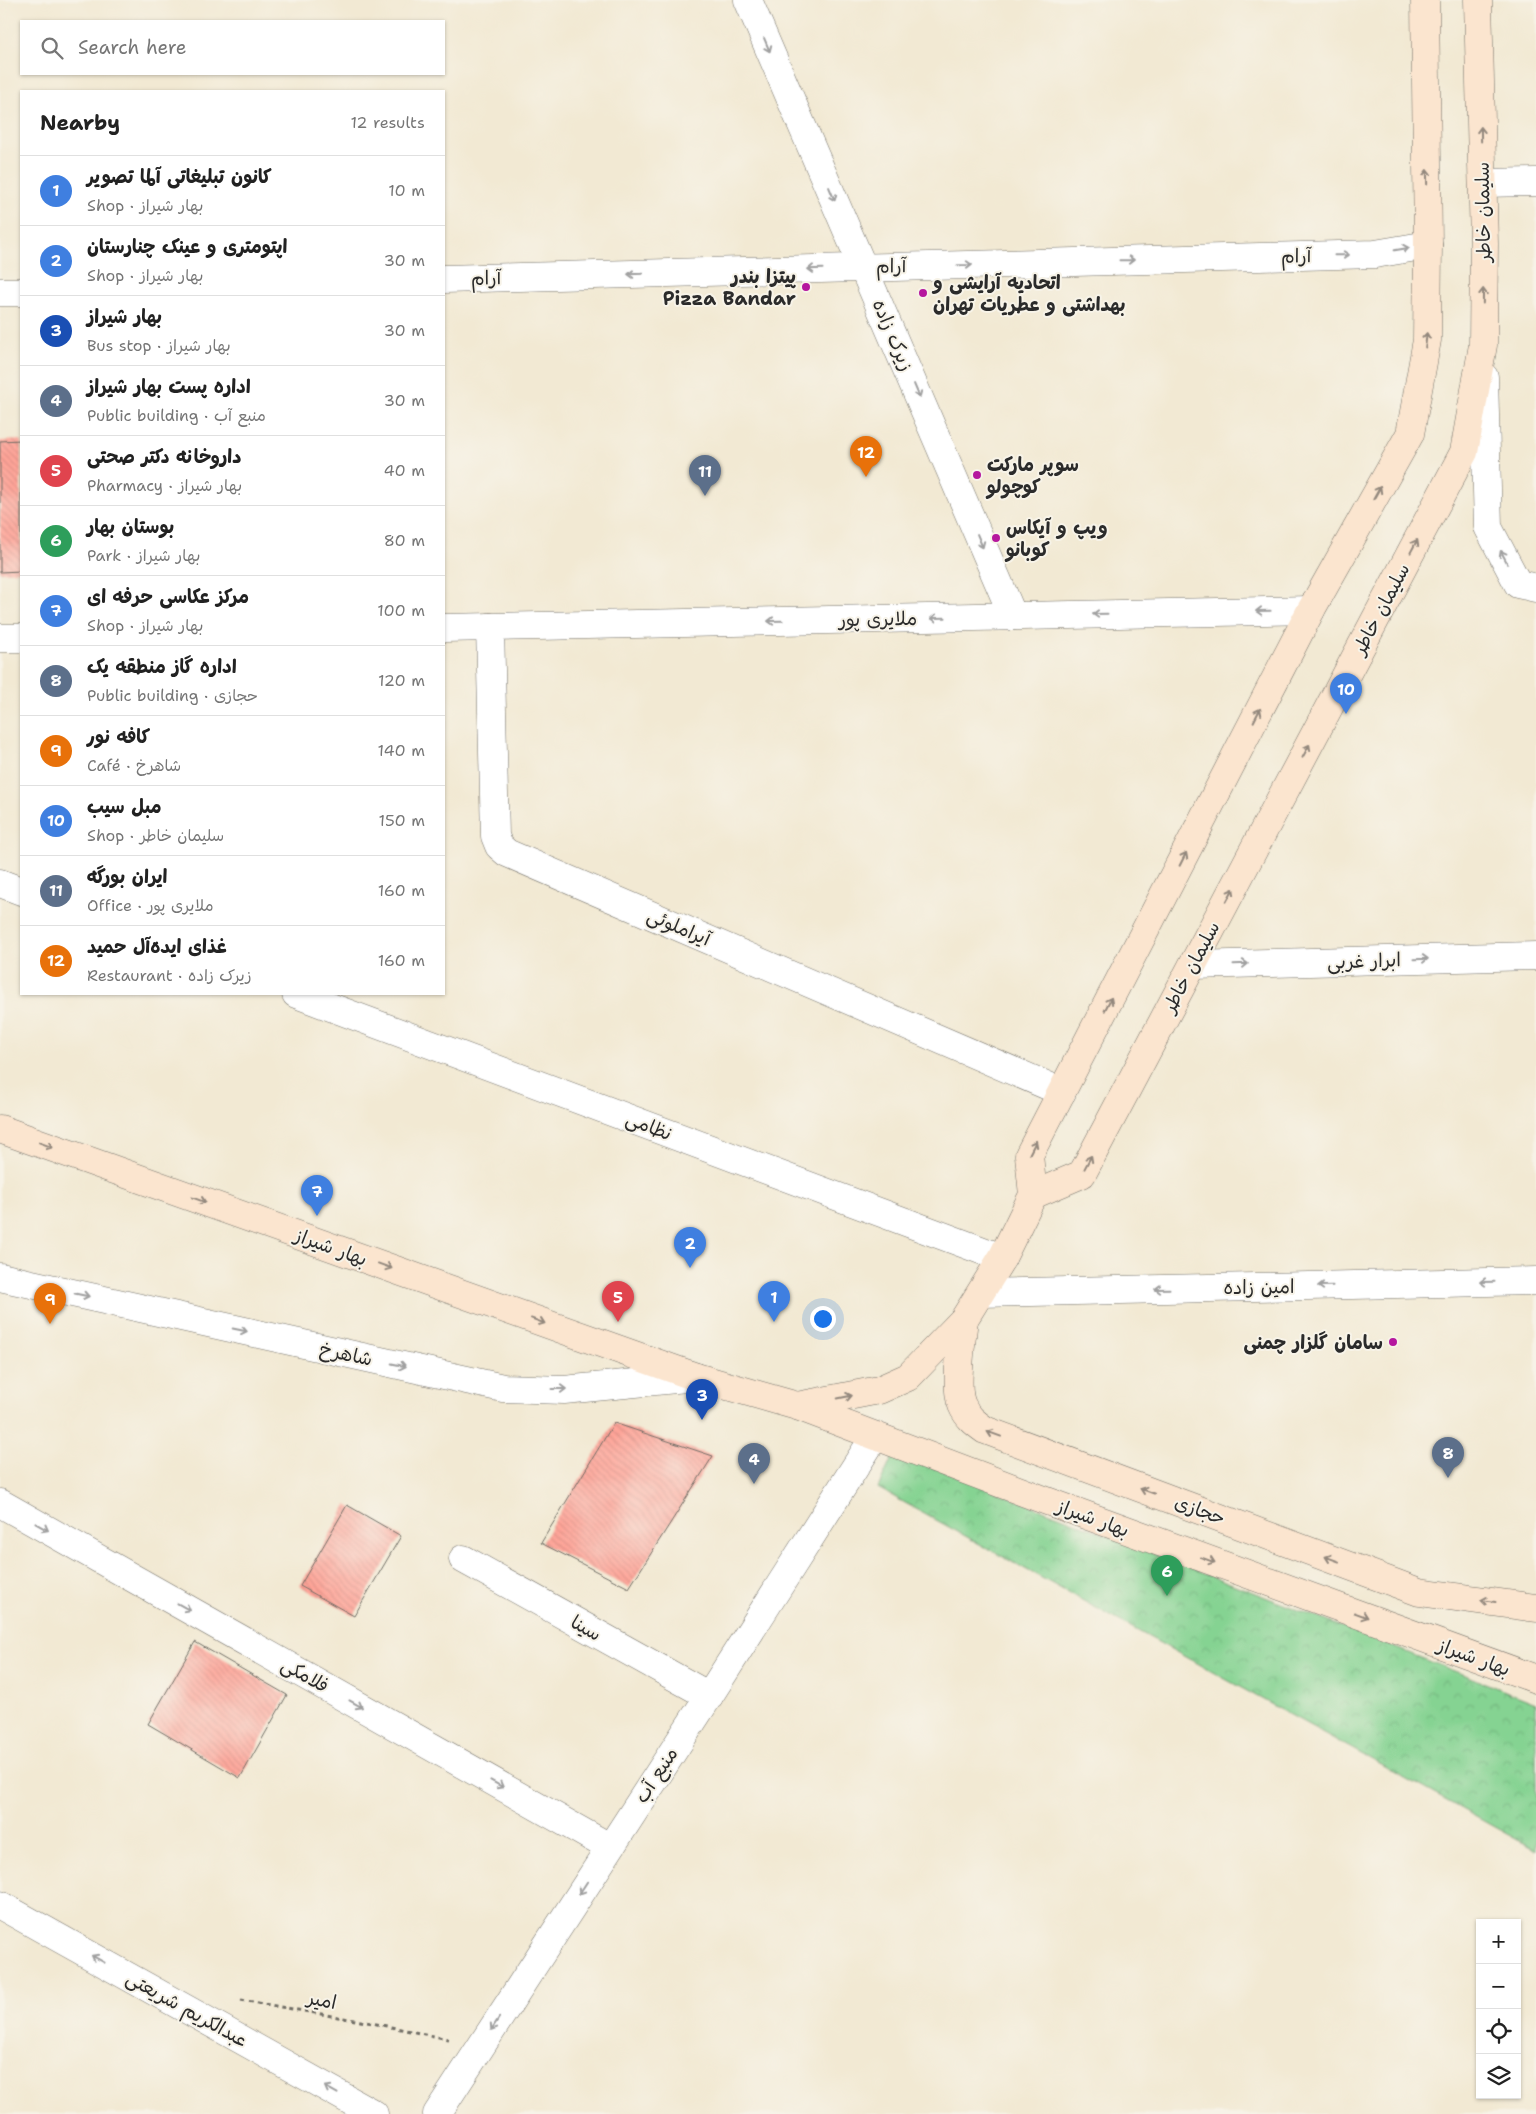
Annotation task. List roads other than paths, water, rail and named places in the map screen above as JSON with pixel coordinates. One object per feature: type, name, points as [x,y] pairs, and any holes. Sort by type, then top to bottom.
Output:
[{"type":"main road","points":[[797,1406],[879,1390],[908,1377],[964,1319],[981,1293],[1002,1258],[1033,1195],[1028,1155],[1311,610],[1410,434],[1427,340],[1428,245],[1425,0]]},
{"type":"main road","name":"سلیمان خاطر","points":[[1033,1195],[1082,1174],[1464,452],[1483,345],[1483,183],[1478,0]]},
{"type":"main road","name":"بهار شیراز","points":[[0,1129],[696,1377],[797,1406],[1057,1505],[1536,1679]]},
{"type":"main road","name":"حجازی","points":[[964,1319],[959,1375],[960,1403],[971,1420],[985,1430],[1419,1592],[1536,1608]]},
{"type":"street","name":"زیرک زاده","points":[[748,0],[1013,616]]},
{"type":"street","points":[[1483,183],[1536,182]]},
{"type":"street","name":"آرام","points":[[445,280],[1375,254],[1428,245]]},
{"type":"street","points":[[0,292],[20,292]]},
{"type":"street","points":[[1483,345],[1488,527],[1518,584],[1536,588]]},
{"type":"street","name":"ملایری پور","points":[[445,628],[1311,610]]},
{"type":"street","name":"آیراملوئی","points":[[490,628],[495,836],[499,846],[507,853],[1062,1092]]},
{"type":"street","points":[[0,638],[20,638]]},
{"type":"street","points":[[0,883],[20,891]]},
{"type":"street","name":"ابرار غربی","points":[[1193,965],[1536,956]]},
{"type":"street","name":"نظامی","points":[[299,995],[1002,1258]]},
{"type":"street","name":"شاهرخ","points":[[0,1277],[503,1388],[564,1390],[696,1377]]},
{"type":"street","name":"امین زاده","points":[[981,1293],[1536,1281]]},
{"type":"street","name":"منبع آب","points":[[437,2114],[709,1696],[875,1436]]},
{"type":"street","name":"فلامکی","points":[[0,1503],[609,1847]]},
{"type":"street","name":"سینا","points":[[463,1559],[709,1696]]},
{"type":"street","name":"عبدالکریم شریعتی","points":[[0,1905],[374,2114]]},
{"type":"place","name":"پیتزا بندر Pizza Bandar","points":[[806,287]]},
{"type":"place","name":"اتحادیه آرایشی و بهداشتی و عطریات تهران","points":[[923,293]]},
{"type":"place","name":"سوپر مارکت کوچولو","points":[[977,475]]},
{"type":"place","name":"غذای ایده‌آل حمید","points":[[866,477]]},
{"type":"place","name":"ایران بورگه","points":[[705,496]]},
{"type":"place","name":"ویپ و آیکاس کوبانو","points":[[996,538]]},
{"type":"place","name":"مبل سیب","points":[[1346,714]]},
{"type":"place","name":"مرکز عکاسی حرفه ای","points":[[317,1216]]},
{"type":"place","name":"اپتومتری و عینک چنارستان","points":[[690,1268]]},
{"type":"place","name":"داروخانه دکتر صحتی","points":[[618,1322]]},
{"type":"place","name":"کانون تبلیغاتی آلما تصویر","points":[[774,1322]]},
{"type":"place","name":"کافه نور","points":[[50,1324]]},
{"type":"place","name":"سامان گلزار چمنی","points":[[1393,1342]]},
{"type":"place","name":"بهار شیراز","points":[[702,1420]]},
{"type":"place","name":"اداره گاز منطقه یک","points":[[1448,1478]]},
{"type":"place","name":"اداره پست بهار شیراز","points":[[754,1484]]},
{"type":"place","name":"بوستان بهار","points":[[1167,1596]]}]
